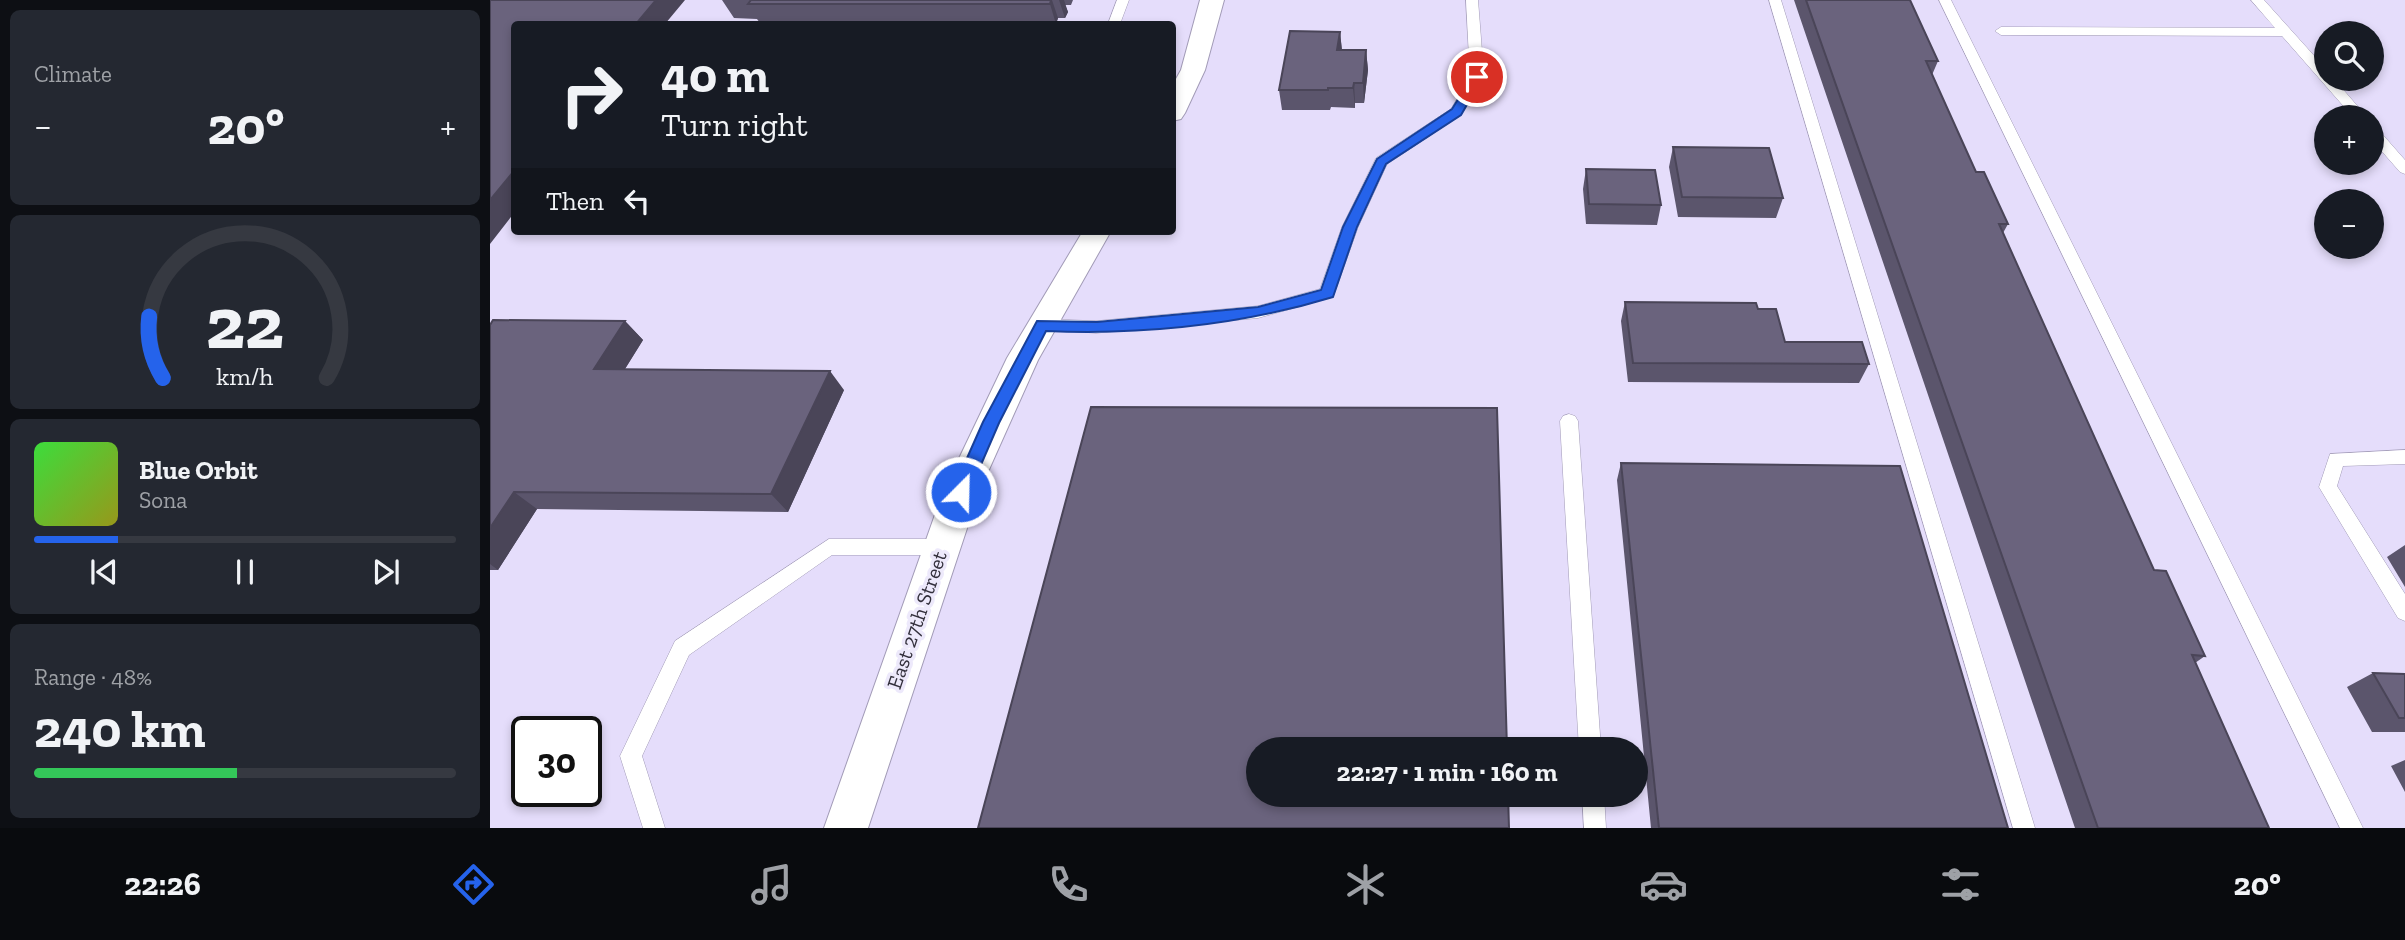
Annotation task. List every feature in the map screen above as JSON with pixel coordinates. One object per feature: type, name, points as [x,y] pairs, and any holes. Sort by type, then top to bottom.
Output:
[{"type":"street","points":[[1176,98],[1212,0]]},
{"type":"street","name":"East 27th Street","points":[[846,828],[961,492],[991,422],[1042,325],[1095,235]]},
{"type":"lane","points":[[1115,21],[1123,0]]},
{"type":"lane","points":[[1042,325],[1097,327],[1258,312],[1327,293],[1350,227],[1381,162],[1456,112],[1477,77],[1472,0]]},
{"type":"lane","points":[[1774,0],[2024,828]]},
{"type":"lane","points":[[1945,0],[2352,828]]},
{"type":"lane","points":[[2257,0],[2314,64]]},
{"type":"lane","points":[[2001,31],[2286,32]]},
{"type":"lane","points":[[2337,91],[2350,105]]},
{"type":"lane","points":[[2384,145],[2405,169]]},
{"type":"lane","points":[[1569,421],[1589,737]]},
{"type":"lane","points":[[2405,457],[2336,459],[2328,487],[2405,612]]},
{"type":"lane","points":[[654,828],[631,756],[682,648],[829,547],[941,547]]},
{"type":"lane","points":[[1594,807],[1595,828]]},
{"type":"shaded area","points":[[490,0],[2405,0],[2405,828],[490,828]]},
{"type":"building","points":[[490,0],[656,0],[638,21],[511,21],[511,175],[490,200]]},
{"type":"building","points":[[751,0],[1051,0],[1050,4],[748,4]]},
{"type":"building","points":[[1806,0],[1910,0],[1938,61],[1926,61],[1976,172],[1984,172],[2008,224],[1999,224],[2154,570],[2166,571],[2205,656],[2192,655],[2269,828],[2098,828]]},
{"type":"building","points":[[1290,31],[1340,32],[1337,50],[1366,50],[1363,83],[1354,83],[1353,88],[1279,90]]},
{"type":"building","points":[[1673,147],[1769,148],[1783,198],[1682,197]]},
{"type":"building","points":[[1586,169],[1655,170],[1661,205],[1589,204]]},
{"type":"building","points":[[1625,302],[1756,303],[1758,309],[1776,309],[1785,342],[1862,342],[1869,364],[1633,363]]},
{"type":"building","points":[[493,320],[625,321],[594,369],[830,371],[771,494],[514,492],[490,528],[490,325]]},
{"type":"building","points":[[1091,407],[1497,408],[1507,737],[1246,737],[1246,807],[1508,807],[1509,828],[978,828]]},
{"type":"building","points":[[1621,463],[1900,466],[2008,828],[1659,828]]},
{"type":"building","points":[[2373,673],[2405,674],[2405,718],[2399,718]]},
{"type":"route","points":[[961,492],[991,422],[1042,325],[1097,327],[1258,312],[1327,293],[1350,227],[1381,162],[1456,112],[1477,77]]}]
